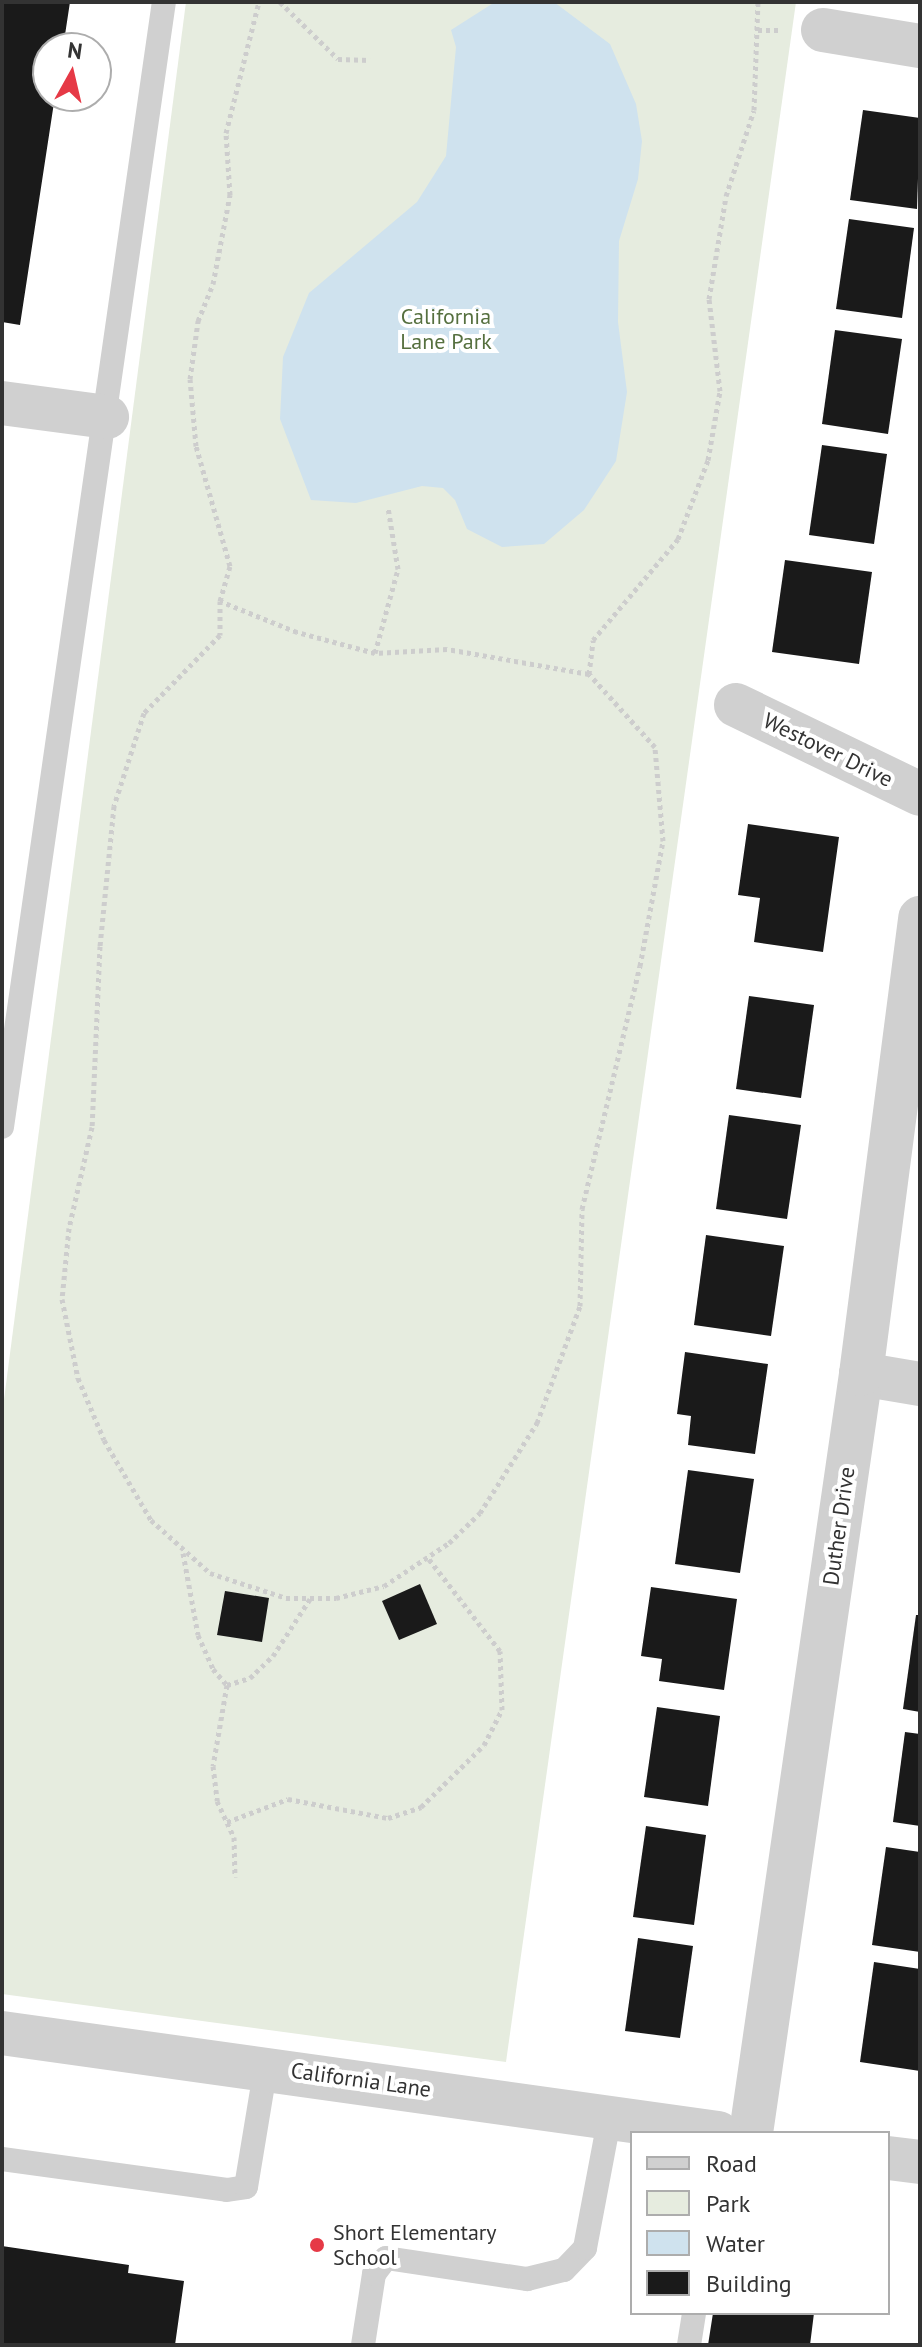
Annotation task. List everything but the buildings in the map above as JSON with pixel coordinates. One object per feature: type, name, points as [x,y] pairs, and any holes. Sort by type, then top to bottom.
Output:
[{"type":"street","points":[[823,30],[920,46]]},
{"type":"street","points":[[2,403],[107,417]]},
{"type":"street","name":"Westover Drive","points":[[736,705],[920,794]]},
{"type":"street","name":"Duther Drive","points":[[751,2131],[861,1374],[920,918]]},
{"type":"street","points":[[861,1374],[920,1384]]},
{"type":"street","name":"California Lane","points":[[2,2033],[266,2066],[705,2131]]},
{"type":"street","points":[[890,2158],[920,2162]]},
{"type":"lane","points":[[2,1127],[107,417],[164,2]]},
{"type":"lane","points":[[2,2159],[227,2190],[246,2187],[266,2066]]},
{"type":"lane","points":[[363,2345],[374,2274],[386,2258],[527,2279],[564,2270],[585,2248],[610,2116]]},
{"type":"lane","points":[[689,2345],[694,2315]]},
{"type":"path","points":[[220,601],[297,632],[375,653],[447,649],[589,674],[655,747],[663,841],[640,966],[582,1209],[580,1306],[558,1373],[512,1467],[480,1513],[428,1558],[384,1586],[336,1598],[310,1599],[261,1592],[210,1573],[183,1553],[151,1520],[104,1440],[78,1378],[62,1299],[69,1228],[92,1127],[100,946],[114,806],[144,713],[220,635],[220,601],[230,566],[196,446],[190,379],[198,321],[213,284],[230,195],[226,133],[259,2]]},
{"type":"path","points":[[280,2],[338,59],[370,60]]},
{"type":"path","points":[[589,674],[593,640],[678,539],[708,460],[720,391],[709,299],[726,196],[754,110],[758,2]]},
{"type":"path","points":[[375,653],[398,569],[388,507]]},
{"type":"path","points":[[183,1553],[198,1635],[213,1669],[227,1685]]},
{"type":"path","points":[[227,1822],[288,1799],[388,1818],[421,1807],[484,1745],[502,1710],[505,1677],[500,1651],[428,1558]]},
{"type":"path","points":[[227,1685],[250,1678],[273,1656],[310,1599]]},
{"type":"path","points":[[227,1685],[213,1766],[217,1801],[234,1837],[235,1877]]},
{"type":"green space","name":"California Lane Park","points":[[186,2],[796,2],[506,2062],[2,1994],[2,1415]]},
{"type":"water","points":[[495,2],[554,2],[610,44],[636,104],[642,141],[638,179],[619,241],[618,322],[627,392],[616,461],[584,510],[544,544],[502,547],[467,529],[455,500],[443,488],[422,486],[356,503],[311,500],[280,419],[283,357],[309,293],[417,202],[446,156],[456,47],[451,30]]},
{"type":"place","name":"Short Elementary School","points":[[317,2245]]}]
